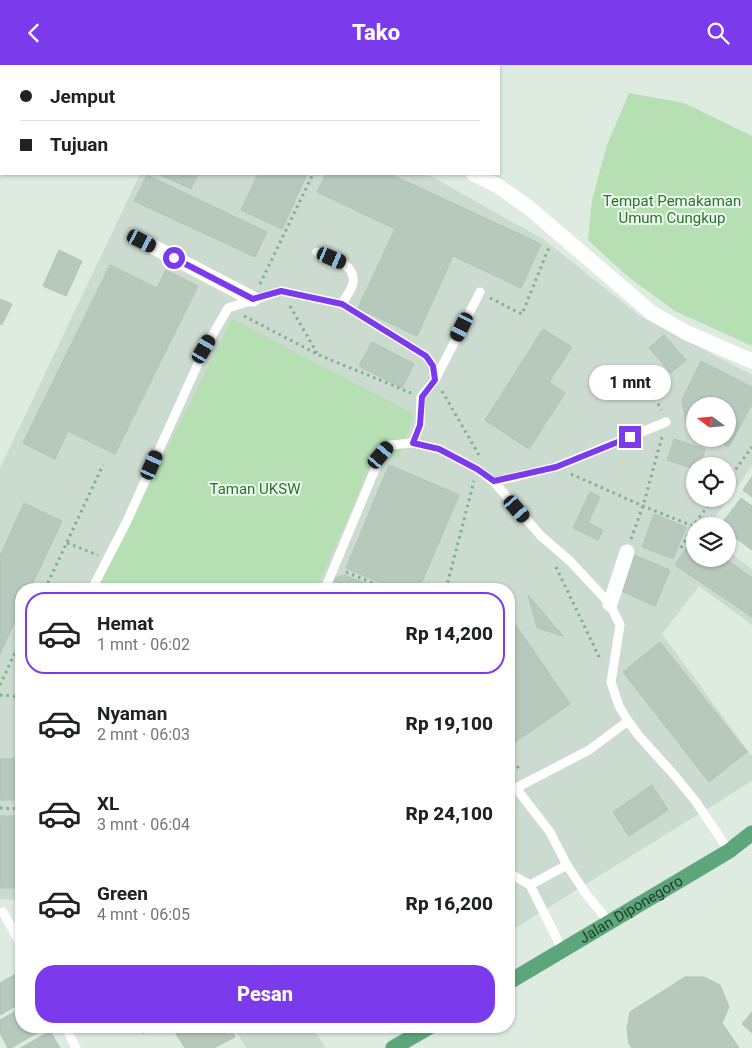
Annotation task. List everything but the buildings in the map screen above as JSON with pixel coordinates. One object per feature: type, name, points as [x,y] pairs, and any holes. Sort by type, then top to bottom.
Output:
[{"type":"main road","name":"Jalan Diponegoro","points":[[515,979],[728,851],[752,833]]},
{"type":"main road","points":[[393,1048],[419,1033]]},
{"type":"street","points":[[476,175],[498,186],[556,230],[652,313],[687,333],[752,361]]},
{"type":"street","points":[[142,241],[253,299]]},
{"type":"street","points":[[610,604],[627,551]]},
{"type":"lane","points":[[317,252],[346,265],[352,272],[353,283],[342,304]]},
{"type":"lane","points":[[95,583],[127,521],[204,349],[228,308],[281,291],[342,304],[426,356],[433,366],[435,380]]},
{"type":"lane","points":[[413,443],[420,425],[422,397],[435,380],[480,292]]},
{"type":"lane","points":[[494,481],[556,467],[666,422]]},
{"type":"lane","points":[[327,583],[381,455],[390,445],[413,443],[439,449],[477,469],[494,481],[541,536],[570,561],[610,604],[620,625],[611,682],[619,707],[628,721],[696,802],[728,851]]},
{"type":"lane","points":[[515,788],[589,750],[628,721]]},
{"type":"lane","points":[[515,792],[550,832],[567,865],[586,894],[609,923]]},
{"type":"lane","points":[[530,885],[567,865]]},
{"type":"lane","points":[[515,876],[530,885],[563,951]]},
{"type":"lane","points":[[3,912],[15,934]]},
{"type":"lane","points":[[68,1033],[76,1048]]},
{"type":"path","points":[[253,299],[313,175]]},
{"type":"path","points":[[480,292],[522,315],[556,230]]},
{"type":"path","points":[[281,291],[317,354]]},
{"type":"path","points":[[228,308],[317,354],[422,397]]},
{"type":"path","points":[[627,551],[643,506],[666,422],[642,367]]},
{"type":"path","points":[[435,380],[479,456]]},
{"type":"path","points":[[736,469],[752,447]]},
{"type":"path","points":[[48,583],[103,465]]},
{"type":"path","points":[[556,467],[686,523]]},
{"type":"path","points":[[448,583],[477,469]]},
{"type":"path","points":[[681,548],[686,539]]},
{"type":"path","points":[[67,543],[108,559]]},
{"type":"path","points":[[553,562],[611,682]]},
{"type":"path","points":[[334,567],[373,583]]},
{"type":"path","points":[[0,685],[15,654]]},
{"type":"path","points":[[0,695],[15,696]]},
{"type":"path","points":[[515,763],[530,781]]},
{"type":"path","points":[[0,808],[15,809]]},
{"type":"shaded area","points":[[140,175],[429,175],[543,239],[640,316],[752,375],[752,466],[736,488],[736,457],[686,457],[686,507],[723,507],[715,517],[686,517],[686,567],[736,567],[736,557],[752,569],[752,625],[699,586],[662,634],[752,756],[752,781],[515,928],[515,583],[15,583],[15,900],[0,899],[0,468]]},
{"type":"shaded area","points":[[237,1033],[316,1033],[326,1048],[246,1048]]},
{"type":"green space","name":"Tempat Pemakaman Umum Cungkup","points":[[629,93],[684,103],[752,136],[752,346],[675,311],[627,276],[588,240],[592,200],[607,145]]},
{"type":"green space","name":"Taman UKSW","points":[[232,319],[414,414],[399,458],[377,452],[319,583],[100,583]]},
{"type":"route","points":[[174,258],[253,299],[281,291],[342,304],[426,356],[433,366],[435,380],[422,397],[420,425],[413,443],[439,449],[477,469],[494,481],[556,467],[630,437]]}]
